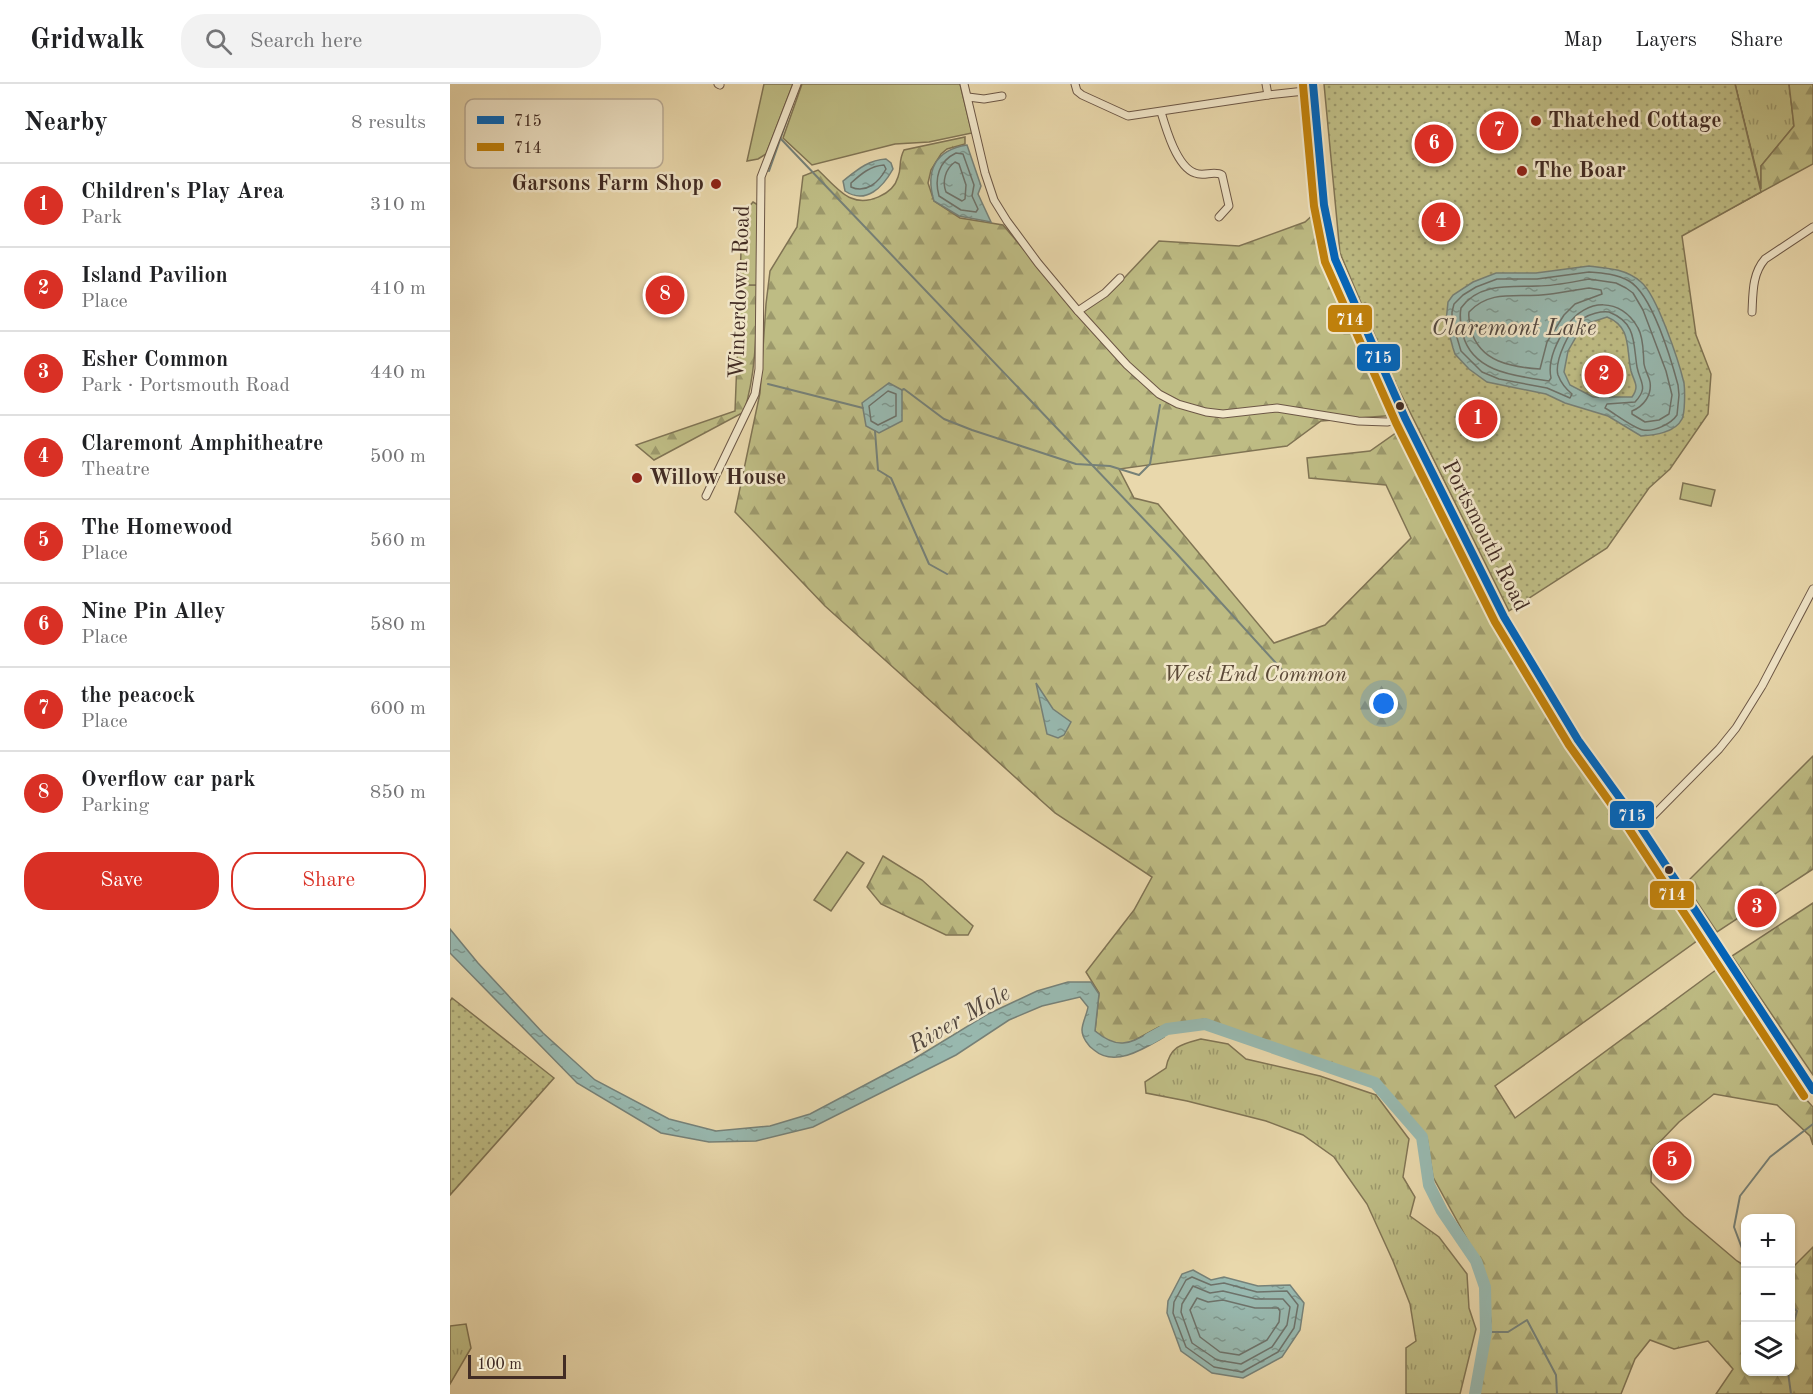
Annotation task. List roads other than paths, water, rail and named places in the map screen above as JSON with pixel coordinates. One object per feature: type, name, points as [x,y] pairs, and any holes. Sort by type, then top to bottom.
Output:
[{"type":"main road","name":"Portsmouth Road","points":[[1313,87],[1324,205],[1335,259],[1405,418],[1504,617],[1578,740],[1641,828],[1813,1090]]},
{"type":"street","name":"Winterdown Road","points":[[706,496],[755,394],[759,369],[761,177],[796,84]]},
{"type":"street","points":[[964,84],[985,173],[994,200],[1018,237],[1078,311],[1144,382],[1178,404],[1206,412],[1223,414],[1277,408],[1358,421],[1387,423],[1405,418]]},
{"type":"street","points":[[1075,84],[1077,91],[1082,95],[1128,116],[1313,87]]},
{"type":"street","points":[[1266,84],[1268,95]]},
{"type":"street","points":[[968,97],[984,99],[1002,96]]},
{"type":"street","points":[[1161,112],[1174,148],[1191,172],[1220,173],[1229,206],[1219,217]]},
{"type":"street","points":[[1752,312],[1756,274],[1760,265],[1765,259],[1813,227]]},
{"type":"street","points":[[1078,311],[1105,293],[1120,278]]},
{"type":"street","points":[[1641,828],[1719,749],[1736,728],[1762,686],[1813,589]]},
{"type":"water","points":[[967,145],[981,186],[978,194],[991,222],[959,216],[934,201],[931,180],[935,164],[947,152]]},
{"type":"water","points":[[886,159],[891,163],[893,169],[879,188],[860,196],[845,191],[843,181],[858,169]]},
{"type":"water","name":"Claremont Lake","points":[[1589,266],[1623,272],[1641,282],[1654,300],[1660,314],[1684,383],[1684,412],[1679,424],[1664,432],[1641,436],[1608,416],[1565,403],[1546,394],[1487,382],[1469,369],[1455,354],[1453,348],[1446,322],[1448,302],[1453,295],[1473,282],[1496,273],[1536,273]],"holes":[[[1607,317],[1615,321],[1624,333],[1636,390],[1632,397],[1593,397],[1570,385],[1564,372],[1568,351],[1586,324]]]},
{"type":"water","points":[[889,383],[902,390],[902,421],[879,433],[866,426],[862,403]]},
{"type":"water","points":[[1036,683],[1053,709],[1071,722],[1064,735],[1058,738],[1047,734]]},
{"type":"water","points":[[450,929],[543,1033],[595,1080],[669,1119],[716,1131],[770,1126],[810,1114],[914,1059],[986,1015],[1037,991],[1068,982],[1091,982],[1099,994],[1095,1031],[1104,1038],[1113,1042],[1127,1043],[1160,1027],[1164,1037],[1120,1057],[1102,1055],[1090,1046],[1083,1036],[1082,1027],[1088,1007],[1080,997],[1042,1006],[1009,1020],[956,1055],[813,1127],[756,1141],[709,1142],[661,1133],[577,1083],[450,953]]},
{"type":"water","points":[[1193,1270],[1211,1280],[1224,1277],[1258,1286],[1290,1285],[1304,1303],[1300,1330],[1282,1357],[1243,1378],[1212,1373],[1181,1351],[1167,1313],[1168,1301],[1182,1274]]},
{"type":"waterway","points":[[769,171],[793,103]]},
{"type":"waterway","points":[[781,139],[1176,553],[1285,673]]},
{"type":"waterway","points":[[768,384],[863,408]]},
{"type":"waterway","points":[[902,390],[904,389],[944,419],[972,430],[1076,464],[1110,466],[1139,475],[1150,464],[1160,405]]},
{"type":"waterway","points":[[875,431],[878,470],[891,478],[929,564],[947,574]]},
{"type":"waterway","name":"River Mole","points":[[1149,1039],[1167,1029],[1205,1024],[1375,1083],[1422,1137],[1429,1185],[1442,1211],[1476,1261],[1485,1287],[1486,1332],[1475,1394]]},
{"type":"waterway","points":[[1741,1246],[1734,1227],[1740,1196],[1770,1157],[1813,1124]]},
{"type":"waterway","points":[[1795,1309],[1797,1311],[1795,1318]]},
{"type":"waterway","points":[[1486,1332],[1508,1332],[1527,1320],[1556,1375],[1557,1394]]},
{"type":"waterway","points":[[1789,1376],[1791,1394]]},
{"type":"place","name":"Thatched Cottage","points":[[1536,121]]},
{"type":"place","name":"the peacock","points":[[1499,131]]},
{"type":"place","name":"Nine Pin Alley","points":[[1434,144]]},
{"type":"place","name":"The Boar","points":[[1522,171]]},
{"type":"place","name":"Garsons Farm Shop","points":[[716,184]]},
{"type":"place","name":"Claremont Amphitheatre","points":[[1441,222]]},
{"type":"place","name":"Overflow car park","points":[[665,295]]},
{"type":"place","name":"Island Pavilion","points":[[1604,375]]},
{"type":"place","name":"Children's Play Area","points":[[1478,419]]},
{"type":"place","name":"Willow House","points":[[637,478]]},
{"type":"place","name":"Esher Common","points":[[1757,908]]},
{"type":"place","name":"The Homewood","points":[[1672,1161]]},
{"type":"park label","name":"West End Common","points":[[1255,675]]}]
